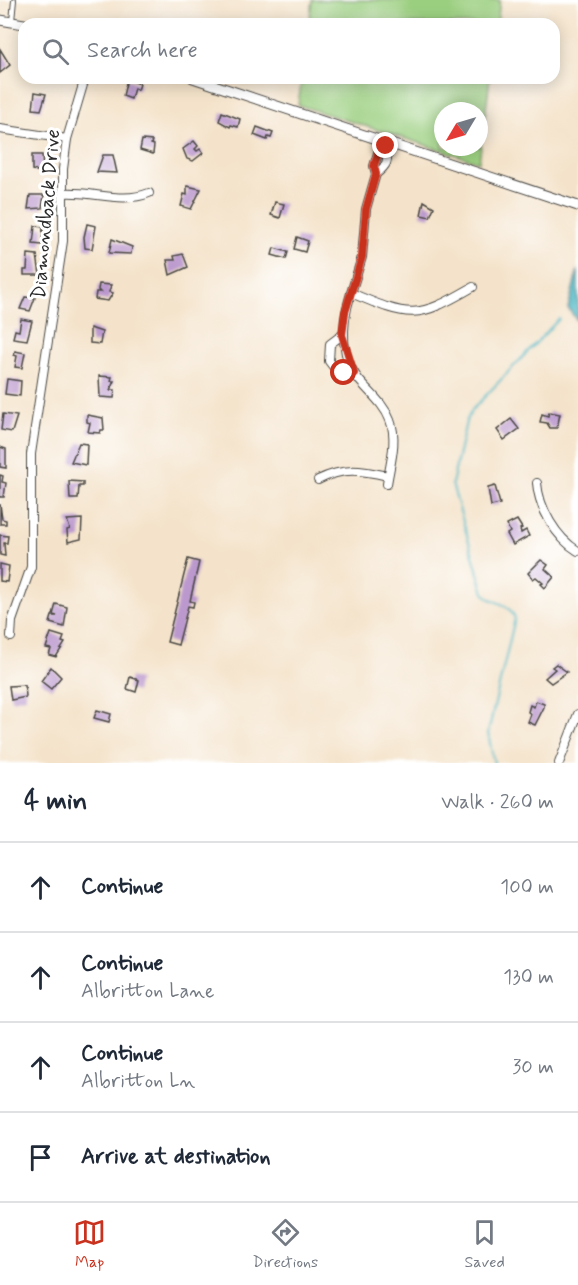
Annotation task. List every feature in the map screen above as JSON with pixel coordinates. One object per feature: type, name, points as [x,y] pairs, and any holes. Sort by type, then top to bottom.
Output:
[{"type":"street","points":[[0,20],[18,23]]},
{"type":"street","name":"Diamondback Drive","points":[[11,637],[12,621],[31,567],[30,466],[63,241],[67,139],[83,84]]},
{"type":"street","points":[[211,84],[578,206]]},
{"type":"street","points":[[0,129],[67,139]]},
{"type":"street","points":[[318,480],[336,471],[358,470],[388,480],[393,442],[390,421],[379,401],[354,373],[342,335],[362,257],[366,209],[376,174],[384,168],[389,153],[386,144]]},
{"type":"street","points":[[64,193],[91,193],[132,198],[149,193]]},
{"type":"street","points":[[351,293],[405,312],[422,312],[438,308],[473,287]]},
{"type":"street","points":[[342,335],[330,344],[329,361],[335,369],[354,373]]},
{"type":"street","points":[[537,483],[540,498],[556,531],[568,544],[578,550]]},
{"type":"street","points":[[559,763],[578,714]]},
{"type":"lane","points":[[12,22],[14,0]]},
{"type":"green space","points":[[312,0],[500,0],[498,18],[310,18]]},
{"type":"green space","points":[[301,84],[489,84],[487,102],[434,102],[434,148],[298,105]]},
{"type":"green space","points":[[460,156],[480,156],[479,162]]},
{"type":"water","points":[[578,269],[578,322],[568,308]]},
{"type":"building","points":[[0,49],[10,65],[0,73]]},
{"type":"building","points":[[126,84],[140,84],[138,90],[134,88],[131,99],[123,96]]},
{"type":"building","points":[[35,92],[46,94],[41,110],[33,109]]},
{"type":"building","points":[[222,112],[240,119],[238,127],[231,125],[230,127],[219,121]]},
{"type":"building","points":[[257,127],[273,133],[271,138],[268,137],[267,140],[254,135]]},
{"type":"building","points":[[142,140],[152,141],[153,154],[140,150]]},
{"type":"building","points":[[194,141],[198,146],[195,149],[197,151],[200,149],[203,153],[193,161],[187,159],[183,149]]},
{"type":"building","points":[[32,155],[42,155],[43,172],[32,170]]},
{"type":"building","points":[[103,155],[113,155],[117,173],[97,172]]},
{"type":"building","points":[[187,186],[201,189],[191,209],[181,206],[184,194],[187,195]]},
{"type":"building","points":[[30,195],[44,195],[42,208],[28,209]]},
{"type":"building","points":[[424,201],[434,207],[430,217],[421,215]]},
{"type":"building","points":[[275,202],[284,204],[280,218],[271,215]]},
{"type":"building","points":[[87,224],[96,226],[92,249],[85,248],[84,237]]},
{"type":"building","points":[[35,226],[43,227],[42,245],[33,244]]},
{"type":"building","points":[[297,237],[308,241],[305,252],[294,249]]},
{"type":"building","points":[[112,239],[132,247],[131,254],[109,253]]},
{"type":"building","points":[[274,248],[288,252],[286,259],[272,255]]},
{"type":"building","points":[[28,254],[37,255],[40,275],[24,275],[24,270],[27,270]]},
{"type":"building","points":[[183,254],[188,267],[170,275],[167,260],[175,260],[174,256]]},
{"type":"building","points":[[99,284],[111,285],[109,292],[113,293],[108,301],[95,299],[96,292],[100,292]]},
{"type":"building","points":[[25,297],[35,298],[30,311],[20,309]]},
{"type":"building","points":[[21,319],[32,321],[27,340],[13,338],[15,330],[19,331]]},
{"type":"building","points":[[90,328],[102,332],[100,344],[90,343]]},
{"type":"building","points":[[15,351],[25,353],[22,368],[15,367],[17,356],[14,355]]},
{"type":"building","points":[[99,376],[112,377],[111,381],[114,381],[110,390],[115,390],[114,398],[100,397]]},
{"type":"building","points":[[7,379],[21,381],[20,396],[5,394]]},
{"type":"building","points":[[549,412],[560,414],[557,428],[550,428],[547,423],[540,422],[542,414],[548,416]]},
{"type":"building","points":[[3,414],[17,416],[12,432],[1,430]]},
{"type":"building","points":[[87,415],[103,418],[104,430],[100,433],[88,432],[90,423],[87,422]]},
{"type":"building","points":[[511,419],[519,429],[504,440],[497,430]]},
{"type":"building","points":[[79,443],[87,444],[86,465],[71,462]]},
{"type":"building","points":[[0,447],[6,449],[6,468],[0,467]]},
{"type":"building","points":[[0,475],[3,476],[2,482],[6,483],[4,497],[0,497]]},
{"type":"building","points":[[69,481],[83,482],[83,486],[79,486],[78,499],[70,499]]},
{"type":"building","points":[[495,486],[500,504],[491,506],[488,488]]},
{"type":"building","points":[[0,504],[2,519],[6,520],[6,524],[0,524]]},
{"type":"building","points":[[82,519],[81,539],[68,542],[67,530],[70,529],[67,520]]},
{"type":"building","points":[[517,520],[522,528],[521,533],[526,530],[529,536],[513,545],[507,534],[510,532],[507,525]]},
{"type":"building","points":[[0,535],[8,536],[7,543],[4,543],[5,556],[0,555]]},
{"type":"building","points":[[188,559],[199,562],[190,601],[194,602],[193,607],[188,606],[178,645],[167,642]]},
{"type":"building","points":[[541,560],[548,565],[545,569],[554,577],[545,588],[541,584],[543,583],[536,577],[533,579],[528,573]]},
{"type":"building","points":[[0,564],[9,566],[7,582],[0,581]]},
{"type":"building","points":[[56,604],[67,607],[64,627],[50,623],[52,616],[57,616],[53,615]]},
{"type":"building","points":[[51,633],[64,637],[62,642],[65,643],[56,657],[49,655],[51,649],[46,648]]},
{"type":"building","points":[[556,664],[567,672],[551,683],[545,678],[555,669],[552,667]]},
{"type":"building","points":[[51,667],[61,677],[51,689],[41,681]]},
{"type":"building","points":[[130,677],[139,680],[136,692],[127,689]]},
{"type":"building","points":[[25,685],[26,697],[11,700],[9,686]]},
{"type":"building","points":[[536,701],[544,704],[544,707],[535,725],[528,722],[531,714],[528,712],[530,705],[534,707]]},
{"type":"building","points":[[97,710],[111,714],[109,722],[94,718]]},
{"type":"waterway","points":[[494,763],[488,733],[515,618],[508,608],[484,593],[452,484],[466,422],[472,410],[559,319]]},
{"type":"route","points":[[344,373],[354,373],[349,365],[342,335],[345,312],[362,257],[366,209],[376,174],[374,166],[379,150],[386,146]]}]
